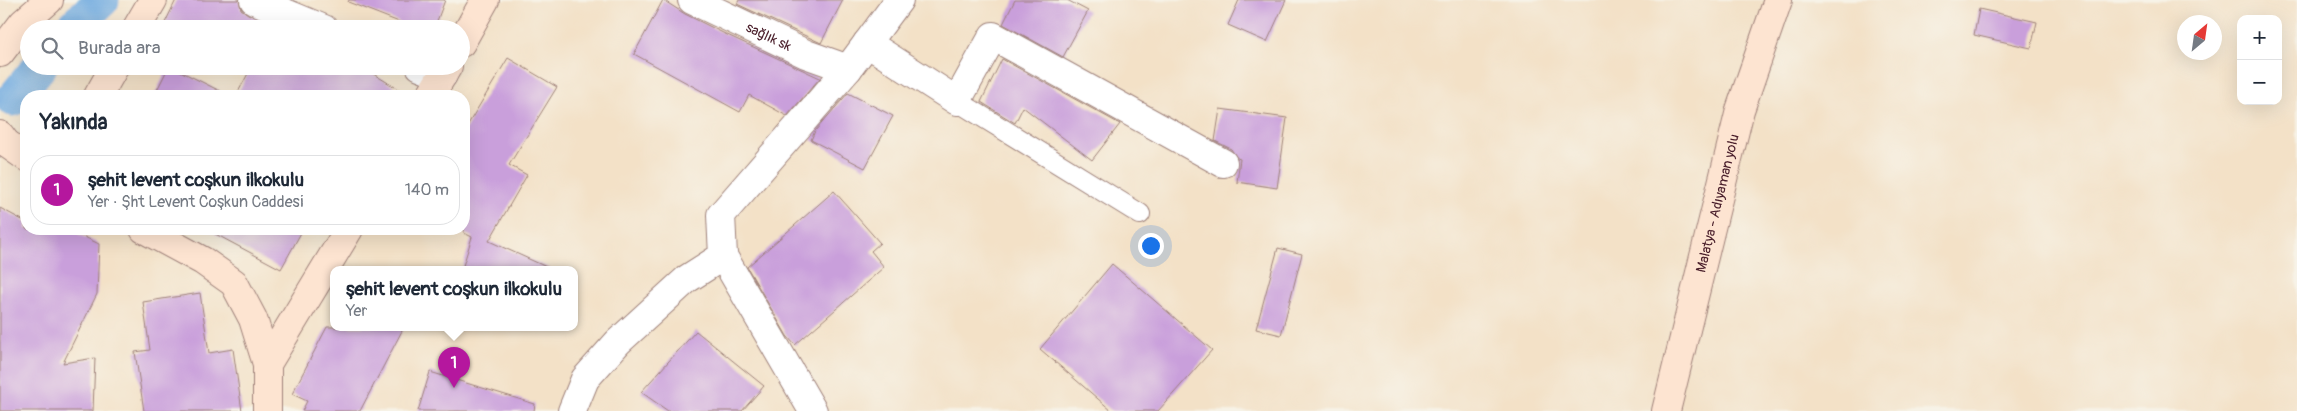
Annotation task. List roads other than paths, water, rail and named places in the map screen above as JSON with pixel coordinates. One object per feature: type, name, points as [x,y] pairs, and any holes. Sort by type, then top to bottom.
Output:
[{"type":"main road","points":[[26,20],[49,0]]},
{"type":"main road","points":[[141,20],[152,0]]},
{"type":"main road","points":[[470,28],[486,0]]},
{"type":"main road","name":"Malatya - Adıyaman yolu","points":[[1666,411],[1740,110],[1778,0]]},
{"type":"main road","points":[[0,53],[20,27]]},
{"type":"main road","points":[[101,90],[110,75]]},
{"type":"main road","points":[[0,134],[6,143],[20,153]]},
{"type":"main road","points":[[155,235],[203,261],[234,283],[253,319],[266,364],[267,411]]},
{"type":"main road","points":[[266,364],[345,235]]},
{"type":"street","points":[[254,0],[302,20]]},
{"type":"street","name":"sağlık sk","points":[[692,0],[806,54],[848,69]]},
{"type":"street","points":[[813,411],[723,256],[721,215],[848,69],[899,0]]},
{"type":"street","points":[[867,43],[957,101],[993,36],[1223,163]]},
{"type":"street","points":[[572,411],[585,380],[618,342],[687,279],[723,256]]},
{"type":"lane","points":[[957,101],[1140,214]]},
{"type":"waterway","points":[[81,20],[102,0]]},
{"type":"waterway","points":[[20,90],[33,75]]},
{"type":"waterway","points":[[13,99],[20,90]]},
{"type":"place","name":"şehit levent coşkun ilkokulu","points":[[454,388]]}]
